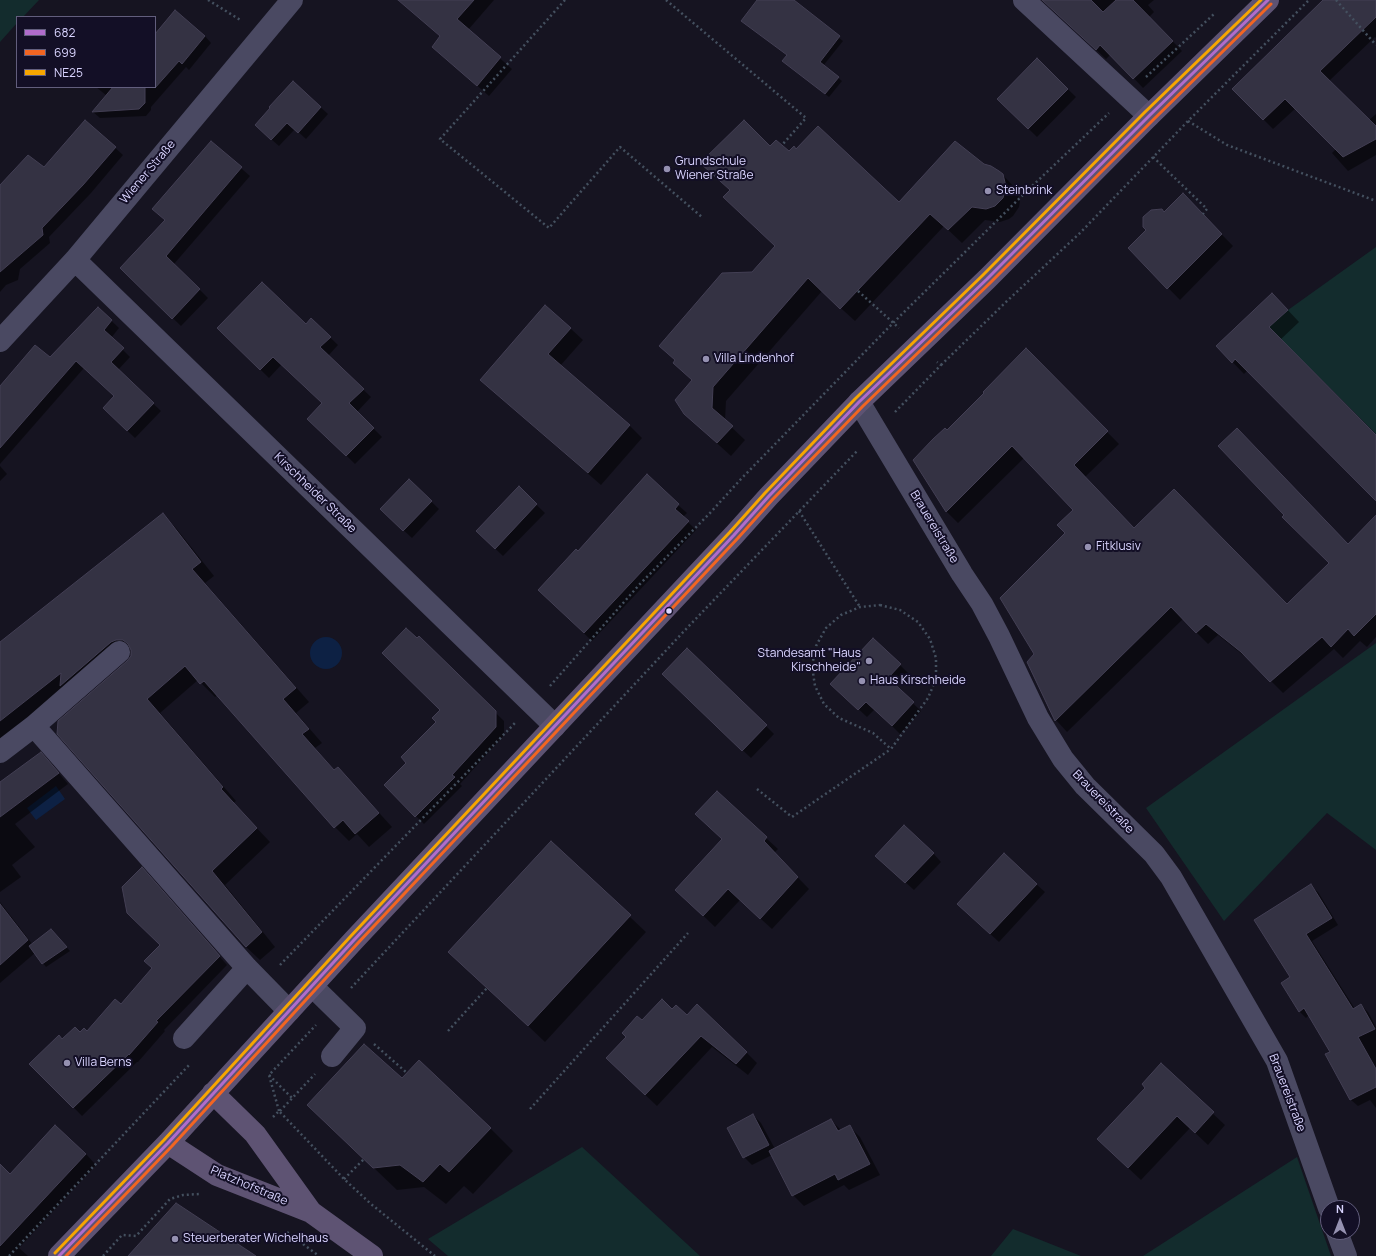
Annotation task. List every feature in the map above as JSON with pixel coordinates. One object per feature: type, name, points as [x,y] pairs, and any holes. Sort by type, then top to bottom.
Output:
[{"type":"main road","points":[[59,1256],[168,1143],[289,1010],[556,726],[769,496],[859,402],[986,279],[1149,116],[1268,0]]},
{"type":"main road","name":"Platzhofstraße","points":[[213,1093],[255,1134],[311,1212]]},
{"type":"main road","name":"Platzhofstraße","points":[[168,1143],[217,1174],[311,1212],[372,1256]]},
{"type":"street","name":"Wiener Straße","points":[[0,340],[75,260],[292,0]]},
{"type":"street","points":[[1024,0],[1149,116]]},
{"type":"street","name":"Kirschheider Straße","points":[[75,260],[556,726]]},
{"type":"street","name":"Brauereistraße","points":[[859,402],[982,604],[1038,718],[1063,759],[1085,786],[1154,854],[1175,884],[1277,1061],[1326,1200]]},
{"type":"street","points":[[0,752],[34,726],[119,652]]},
{"type":"street","points":[[34,726],[247,968],[289,1010]]},
{"type":"street","points":[[184,1038],[247,968]]},
{"type":"street","points":[[312,986],[355,1028],[332,1056]]},
{"type":"street","points":[[1340,1240],[1346,1256]]},
{"type":"path","points":[[208,0],[263,33]]},
{"type":"path","points":[[565,0],[440,139],[549,228],[620,147],[703,218]]},
{"type":"path","points":[[666,0],[806,118],[782,145]]},
{"type":"path","points":[[435,1256],[371,1204],[344,1179],[279,1111],[269,1074],[687,628],[876,431],[1007,300],[1080,233],[1188,121],[1309,0]]},
{"type":"path","points":[[1336,0],[1376,45]]},
{"type":"path","points":[[262,983],[533,704],[639,585],[894,323],[1029,189],[1217,11]]},
{"type":"path","points":[[1188,121],[1227,145],[1376,201]]},
{"type":"path","points":[[1153,157],[1207,210],[1203,214]]},
{"type":"path","points":[[858,291],[941,365]]},
{"type":"path","points":[[799,511],[860,607]]},
{"type":"path","points":[[757,789],[792,817],[891,749],[928,698],[936,679],[936,658],[930,639],[918,622],[900,610],[880,605],[860,607],[841,615],[826,628],[816,646],[812,666],[815,686],[824,704],[839,718],[873,733],[891,749]]},
{"type":"path","points":[[530,1109],[688,933]]},
{"type":"path","points":[[448,1031],[487,988]]},
{"type":"path","points":[[355,1028],[407,1073]]},
{"type":"path","points":[[255,1134],[332,1056]]},
{"type":"path","points":[[344,1179],[364,1159]]},
{"type":"path","points":[[103,1256],[122,1235],[136,1236],[170,1199],[183,1195],[202,1194]]},
{"type":"green space","points":[[0,0],[39,0],[24,16],[16,16],[16,24],[0,42]]},
{"type":"green space","points":[[1376,247],[1376,434],[1269,327],[1288,310]]},
{"type":"green space","points":[[1376,643],[1376,850],[1327,813],[1224,921],[1146,808]]},
{"type":"green space","points":[[582,1147],[700,1256],[448,1256],[428,1239]]},
{"type":"green space","points":[[1297,1157],[1320,1224],[1320,1240],[1326,1240],[1331,1256],[1143,1256]]},
{"type":"green space","points":[[1013,1229],[1081,1256],[991,1256]]},
{"type":"water","points":[[326,637],[332,638],[339,644],[342,653],[341,659],[335,666],[326,669],[320,668],[313,662],[310,653],[311,647],[317,640]]},
{"type":"water","points":[[56,786],[65,799],[36,820],[27,808]]},
{"type":"building","points":[[398,0],[474,0],[457,19],[501,57],[477,86],[432,47],[440,36]]},
{"type":"building","points":[[757,0],[794,0],[840,36],[820,62],[839,77],[825,94],[782,61],[787,55],[741,21]]},
{"type":"building","points":[[1042,0],[1091,0],[1103,12],[1116,0],[1133,0],[1173,41],[1133,79],[1100,45],[1096,50]]},
{"type":"building","points":[[1323,0],[1376,0],[1376,17],[1320,71],[1376,126],[1376,139],[1343,157],[1285,99],[1263,120],[1232,89]]},
{"type":"building","points":[[175,10],[205,36],[182,64],[179,61],[156,87],[156,33]]},
{"type":"building","points":[[1037,58],[1068,89],[1028,129],[997,99]]},
{"type":"building","points":[[293,81],[321,107],[298,133],[287,123],[271,140],[255,125]]},
{"type":"building","points":[[112,88],[145,88],[145,103],[139,109],[92,112]]},
{"type":"building","points":[[85,120],[116,147],[83,185],[42,228],[43,235],[0,272],[0,185],[28,155],[44,167]]},
{"type":"building","points":[[744,120],[770,146],[776,140],[789,151],[794,146],[796,149],[818,126],[899,202],[955,141],[984,164],[991,166],[1003,174],[1006,187],[1003,198],[995,206],[986,209],[972,207],[948,230],[930,214],[840,309],[808,278],[713,387],[712,408],[733,426],[717,443],[684,414],[675,400],[692,380],[673,363],[675,360],[659,346],[722,273],[752,272],[775,246],[723,197],[730,190],[700,163]]},
{"type":"building","points":[[211,141],[242,167],[166,256],[200,289],[172,319],[120,268],[165,220],[152,209]]},
{"type":"building","points":[[1183,193],[1222,234],[1167,289],[1128,248],[1146,230],[1143,227],[1143,217],[1151,210],[1162,209],[1164,212]]},
{"type":"building","points":[[262,282],[306,324],[311,318],[331,337],[320,347],[364,389],[349,403],[374,428],[346,456],[307,419],[322,403],[273,357],[260,370],[217,328]]},
{"type":"building","points":[[1272,293],[1288,310],[1269,327],[1376,435],[1376,501],[1235,359],[1232,363],[1216,346]]},
{"type":"building","points":[[545,305],[571,328],[548,354],[630,425],[588,473],[480,380]]},
{"type":"building","points":[[98,307],[112,320],[104,330],[124,348],[111,362],[154,403],[127,431],[103,408],[114,396],[76,361],[0,448],[0,386],[35,345],[50,357]]},
{"type":"building","points":[[1026,348],[1108,431],[1074,465],[1134,528],[1174,489],[1287,604],[1329,563],[1282,517],[1284,515],[1218,446],[1237,428],[1348,544],[1376,515],[1376,614],[1354,636],[1348,629],[1331,647],[1322,637],[1270,682],[1241,652],[1206,624],[1196,633],[1171,607],[1055,721],[1027,662],[1034,654],[1000,598],[1065,533],[1057,525],[1073,510],[1012,446],[946,512],[913,460],[945,428],[947,430]]},
{"type":"building","points":[[647,474],[679,504],[675,509],[689,521],[584,633],[538,590],[576,549],[578,551]]},
{"type":"building","points":[[409,479],[432,501],[403,531],[380,509]]},
{"type":"building","points":[[519,486],[537,504],[495,549],[476,531]]},
{"type":"building","points":[[163,513],[201,562],[192,569],[296,688],[283,699],[309,729],[302,734],[334,770],[338,767],[379,813],[355,834],[343,820],[334,828],[204,681],[200,684],[185,666],[147,699],[223,787],[221,789],[257,828],[212,871],[262,932],[246,947],[57,734],[58,721],[131,656],[131,650],[128,644],[123,640],[111,642],[60,686],[61,673],[0,721],[0,642]]},
{"type":"building","points":[[406,628],[417,638],[419,636],[496,711],[496,727],[452,775],[455,777],[415,817],[384,785],[406,763],[401,757],[436,722],[432,718],[440,710],[382,653]]},
{"type":"building","name":"Haus Kirschheide","points":[[873,638],[901,664],[888,678],[914,702],[892,726],[866,702],[858,710],[830,684]]},
{"type":"building","points":[[687,648],[767,725],[742,751],[662,674]]},
{"type":"building","points":[[41,752],[59,773],[0,817],[0,782]]},
{"type":"building","points":[[717,791],[767,837],[764,841],[798,877],[760,919],[728,889],[703,916],[675,890],[722,839],[695,814]]},
{"type":"building","points":[[904,825],[934,853],[905,883],[875,856]]},
{"type":"building","points":[[551,841],[631,915],[528,1026],[448,952]]},
{"type":"building","points":[[1004,853],[1037,884],[990,934],[957,904]]},
{"type":"building","points":[[142,867],[220,956],[156,1021],[158,1022],[129,1055],[73,1108],[29,1064],[59,1035],[62,1039],[75,1027],[80,1032],[84,1028],[87,1031],[115,999],[121,1004],[152,968],[144,961],[160,945],[127,913],[122,887]]},
{"type":"building","points":[[1311,884],[1332,918],[1306,934],[1353,1009],[1361,1004],[1375,1029],[1358,1037],[1376,1069],[1376,1087],[1350,1100],[1325,1054],[1330,1052],[1304,1008],[1299,1012],[1281,983],[1290,977],[1254,920]]},
{"type":"building","points":[[0,904],[28,940],[0,965]]},
{"type":"building","points":[[51,929],[67,947],[42,964],[29,946]]},
{"type":"building","points":[[662,999],[672,1009],[676,1005],[687,1015],[697,1004],[747,1052],[736,1064],[701,1036],[645,1095],[606,1058],[626,1037],[622,1033],[637,1016],[642,1020]]},
{"type":"building","points":[[364,1044],[402,1078],[419,1060],[491,1128],[449,1172],[440,1164],[423,1182],[400,1165],[373,1168],[307,1105]]},
{"type":"building","points":[[1161,1063],[1214,1112],[1195,1133],[1177,1116],[1128,1168],[1097,1139],[1145,1088],[1142,1084]]},
{"type":"building","points":[[753,1114],[769,1145],[743,1158],[727,1128]]},
{"type":"building","points":[[831,1119],[838,1131],[850,1125],[870,1164],[838,1180],[835,1174],[792,1196],[769,1151]]},
{"type":"building","points":[[55,1125],[86,1154],[0,1246],[0,1164],[10,1174]]},
{"type":"building","points":[[176,1203],[256,1256],[128,1256]]},
{"type":"transit line","name":"NE25","points":[[55,1253],[164,1140],[350,937],[765,493],[855,399],[983,275],[1145,112],[1261,0]]},
{"type":"transit line","name":"682","points":[[59,1256],[168,1143],[354,940],[769,496],[859,402],[987,279],[1149,116],[1268,0]]},
{"type":"transit line","name":"699","points":[[66,1256],[172,1146],[358,943],[773,499],[863,406],[990,283],[1271,4]]},
{"type":"place","name":"Grundschule Wiener Straße","points":[[667,169]]},
{"type":"place","name":"Steinbrink","points":[[988,191]]},
{"type":"place","name":"Villa Lindenhof","points":[[706,359]]},
{"type":"place","name":"Fitklusiv","points":[[1088,547]]},
{"type":"place","name":"Standesamt \"Haus Kirschheide\"","points":[[869,661]]},
{"type":"place","name":"Haus Kirschheide","points":[[862,681]]},
{"type":"place","name":"Villa Berns","points":[[67,1063]]},
{"type":"place","name":"Steuerberater Wichelhaus","points":[[175,1239]]}]
